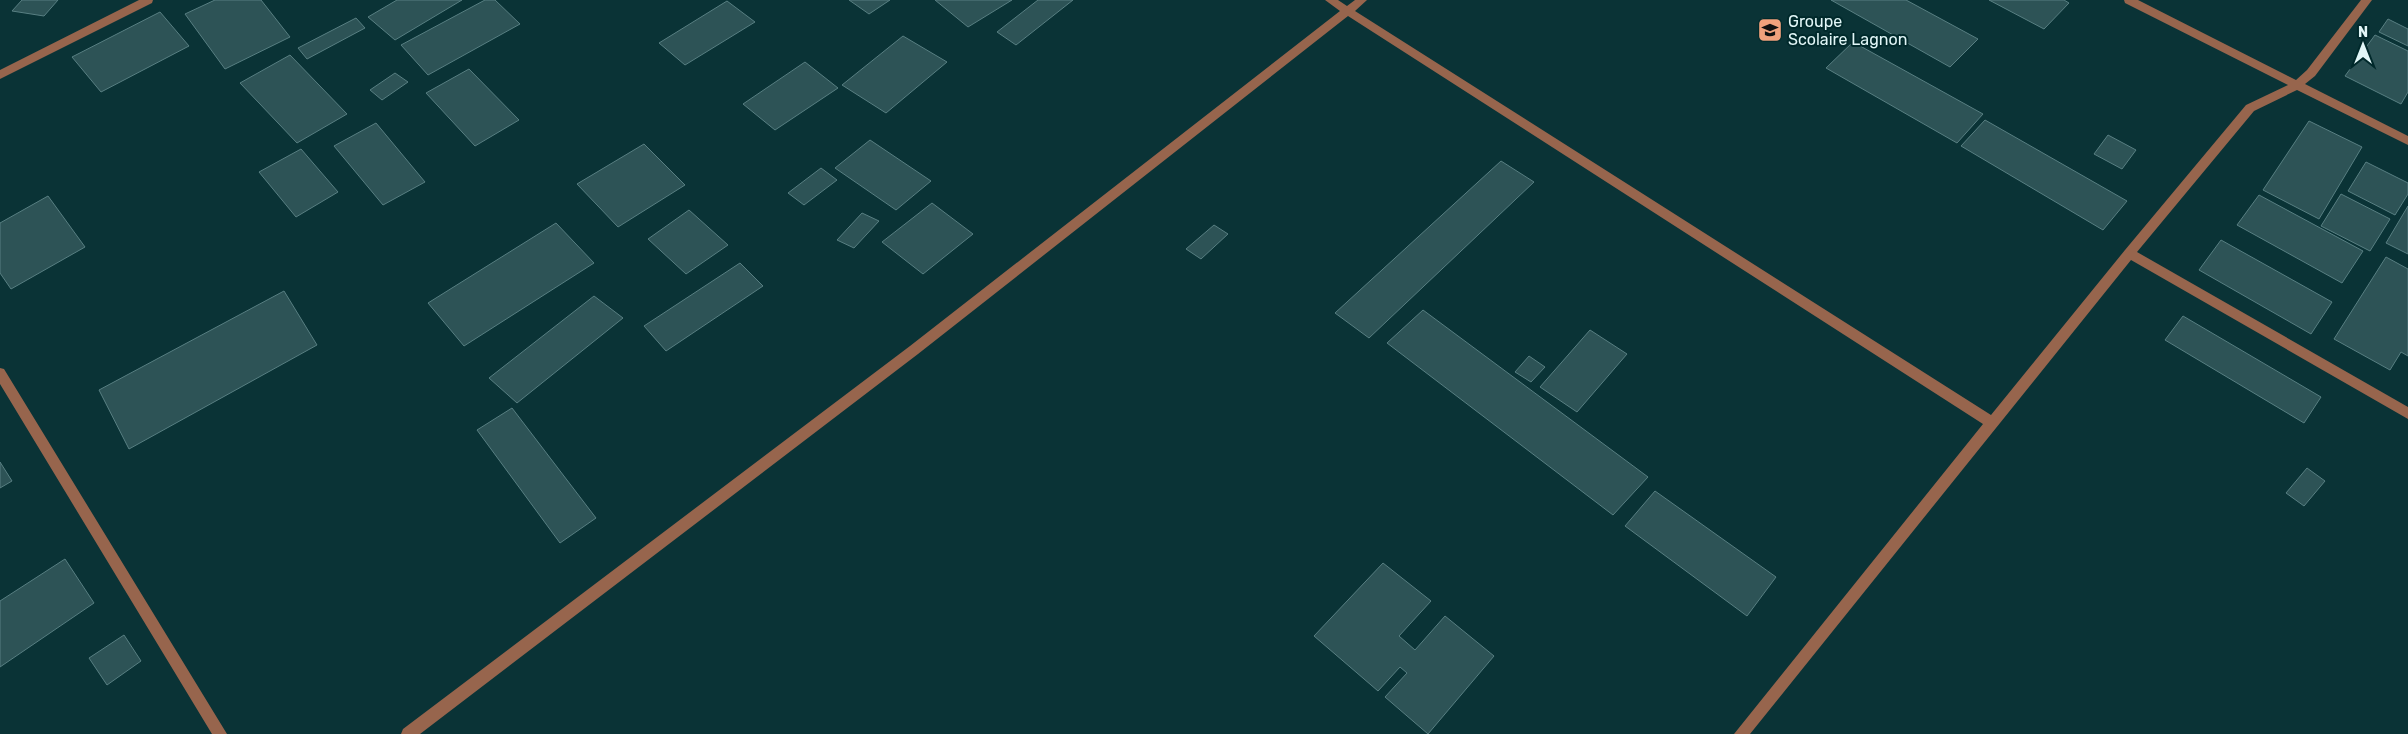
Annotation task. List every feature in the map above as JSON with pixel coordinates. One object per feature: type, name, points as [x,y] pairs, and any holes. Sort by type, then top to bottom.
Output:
[{"type":"street","points":[[0,75],[148,0]]},
{"type":"street","points":[[1330,0],[1993,423]]},
{"type":"street","points":[[408,734],[914,350],[1362,0]]},
{"type":"street","points":[[2129,0],[2408,141]]},
{"type":"street","points":[[1741,734],[2129,253],[2250,108],[2296,85],[2311,73],[2367,0]]},
{"type":"street","points":[[2129,253],[2408,414]]},
{"type":"street","points":[[0,373],[220,734]]},
{"type":"building","points":[[22,0],[58,0],[44,16],[12,11]]},
{"type":"building","points":[[215,0],[261,0],[290,37],[225,69],[185,14]]},
{"type":"building","points":[[397,0],[462,0],[395,40],[368,17]]},
{"type":"building","points":[[485,0],[495,0],[520,24],[428,75],[401,45]]},
{"type":"building","points":[[849,0],[890,0],[869,14]]},
{"type":"building","points":[[935,0],[1012,0],[968,27]]},
{"type":"building","points":[[1038,0],[1073,0],[1016,45],[997,32]]},
{"type":"building","points":[[1831,0],[1906,0],[1978,39],[1950,67]]},
{"type":"building","points":[[1989,0],[2064,0],[2069,3],[2044,29]]},
{"type":"building","points":[[727,1],[755,22],[685,65],[659,43]]},
{"type":"building","points":[[160,12],[189,46],[101,92],[72,57]]},
{"type":"building","points":[[356,18],[365,28],[307,59],[298,48]]},
{"type":"building","points":[[2388,19],[2408,29],[2408,46],[2379,32]]},
{"type":"building","points":[[2375,35],[2408,51],[2408,92],[2401,104],[2345,76]]},
{"type":"building","points":[[903,36],[947,62],[886,113],[842,85]]},
{"type":"building","points":[[1853,42],[1983,114],[1957,143],[1826,68]]},
{"type":"building","points":[[290,55],[347,114],[297,143],[240,83]]},
{"type":"building","points":[[805,62],[838,88],[775,130],[743,104]]},
{"type":"building","points":[[469,69],[519,120],[475,146],[426,93]]},
{"type":"building","points":[[395,73],[408,82],[382,100],[370,90]]},
{"type":"building","points":[[1985,120],[2127,201],[2103,230],[1961,146]]},
{"type":"building","points":[[2309,121],[2362,147],[2319,219],[2263,190]]},
{"type":"building","points":[[376,123],[425,182],[383,205],[334,146]]},
{"type":"building","points":[[2108,135],[2136,150],[2122,169],[2094,154]]},
{"type":"building","points":[[870,140],[931,181],[896,210],[835,168]]},
{"type":"building","points":[[644,144],[685,185],[618,227],[577,184]]},
{"type":"building","points":[[301,149],[338,192],[296,217],[259,172]]},
{"type":"building","points":[[1501,161],[1534,182],[1369,338],[1335,313]]},
{"type":"building","points":[[2366,162],[2408,183],[2408,194],[2395,215],[2348,191]]},
{"type":"building","points":[[821,168],[837,180],[804,205],[788,193]]},
{"type":"building","points":[[2341,194],[2390,219],[2370,251],[2321,226]]},
{"type":"building","points":[[2259,195],[2363,251],[2342,283],[2237,225]]},
{"type":"building","points":[[48,196],[85,247],[11,289],[0,273],[0,223]]},
{"type":"building","points":[[932,203],[973,234],[923,274],[882,242]]},
{"type":"building","points":[[2408,206],[2408,254],[2386,243]]},
{"type":"building","points":[[689,210],[728,245],[686,274],[648,239]]},
{"type":"building","points":[[862,213],[879,221],[854,248],[837,240]]},
{"type":"building","points":[[556,223],[594,263],[464,346],[428,303]]},
{"type":"building","points":[[1214,225],[1228,234],[1201,259],[1186,249]]},
{"type":"building","points":[[2221,240],[2332,302],[2311,334],[2199,270]]},
{"type":"building","points":[[2386,257],[2408,269],[2408,356],[2401,352],[2390,370],[2334,339]]},
{"type":"building","points":[[740,263],[763,286],[666,351],[644,326]]},
{"type":"building","points":[[284,291],[317,345],[129,449],[99,390]]},
{"type":"building","points":[[594,296],[623,318],[517,403],[489,378]]},
{"type":"building","points":[[1423,310],[1648,477],[1613,515],[1387,343]]},
{"type":"building","points":[[2183,316],[2321,397],[2304,423],[2165,340]]},
{"type":"building","points":[[1590,330],[1627,354],[1577,412],[1540,387]]},
{"type":"building","points":[[1529,356],[1545,367],[1531,382],[1515,372]]},
{"type":"building","points":[[512,408],[596,518],[560,543],[477,430]]},
{"type":"building","points":[[0,462],[12,481],[0,488]]},
{"type":"building","points":[[2307,468],[2325,481],[2304,506],[2286,493]]},
{"type":"building","points":[[1655,491],[1776,577],[1747,616],[1625,526]]},
{"type":"building","points":[[65,559],[94,603],[0,667],[0,601]]},
{"type":"building","points":[[1383,563],[1431,601],[1399,636],[1415,650],[1445,616],[1494,656],[1428,734],[1385,697],[1407,673],[1400,667],[1378,691],[1314,636]]},
{"type":"building","points":[[124,635],[141,661],[107,685],[89,658]]},
{"type":"place","name":"Groupe Scolaire Lagnon","points":[[1770,30]]}]
